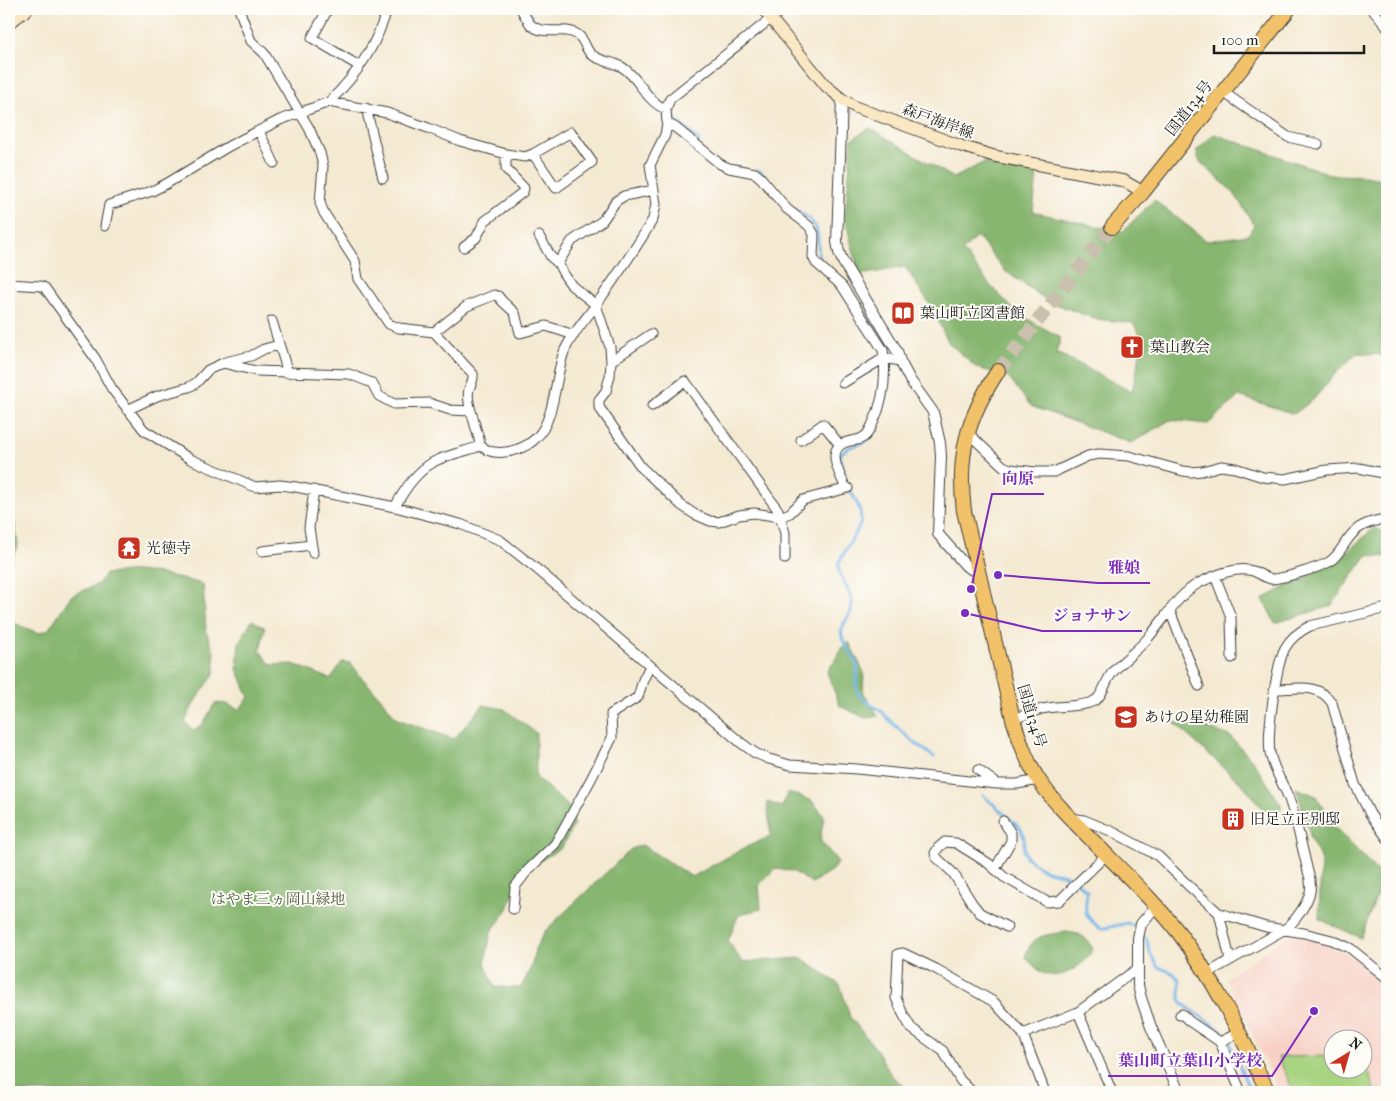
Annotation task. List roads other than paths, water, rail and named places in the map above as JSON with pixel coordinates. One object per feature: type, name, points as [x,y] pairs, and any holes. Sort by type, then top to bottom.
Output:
[{"type":"highway","name":"国道134号","points":[[1112,227],[1143,192],[1289,9]]},
{"type":"highway","name":"国道134号","points":[[998,371],[979,402],[968,434],[962,463],[961,488],[964,511],[978,573],[1019,740],[1039,780],[1054,801],[1156,906],[1179,933],[1208,973],[1236,1034],[1268,1092]]},
{"type":"main road","points":[[9,23],[28,9]]},
{"type":"main road","name":"森戸海岸線","points":[[763,9],[826,86],[855,107],[961,146],[994,156],[1124,181],[1143,192]]},
{"type":"street","points":[[239,9],[251,41],[264,53],[309,128],[323,166],[320,203],[324,213],[355,261],[358,278],[389,324],[399,328],[434,332],[473,374],[474,380],[469,389],[468,398],[480,446]]},
{"type":"street","points":[[328,9],[312,38],[360,66]]},
{"type":"street","points":[[105,226],[109,205],[152,191],[229,146],[280,120],[328,102],[344,88],[373,46],[383,24],[387,9]]},
{"type":"street","points":[[521,9],[532,26],[540,30],[570,31],[578,35],[584,40],[588,52],[592,56],[623,67],[658,106],[666,108]]},
{"type":"street","points":[[395,507],[408,486],[421,471],[433,462],[480,446],[493,452],[514,450],[536,439],[544,430],[555,393],[564,351],[653,219],[656,204],[650,166],[665,135],[667,123],[666,108],[670,99],[783,9]]},
{"type":"street","points":[[1372,9],[1387,27]]},
{"type":"street","points":[[1223,92],[1288,137],[1318,144]]},
{"type":"street","points":[[842,99],[837,242],[839,252],[843,262],[897,351],[899,361],[910,380],[933,412],[941,456],[938,534],[966,566],[978,573]]},
{"type":"street","points":[[328,102],[387,113],[460,141],[506,154],[525,157],[571,132],[592,162],[556,188],[533,154]]},
{"type":"street","points":[[366,108],[383,178]]},
{"type":"street","points":[[539,236],[551,257],[558,263],[572,286],[596,305],[610,347],[611,361],[608,384],[606,391],[599,400],[599,406],[641,467],[681,505],[694,514],[710,521],[719,522],[739,515],[754,513],[780,517],[790,513],[802,500],[847,488],[835,462],[835,455],[840,445],[862,438],[869,430],[881,404],[886,359],[883,350],[842,286],[816,263],[813,257],[814,234],[809,226],[787,209],[755,173],[729,168],[720,164],[676,128],[667,123]]},
{"type":"street","points":[[259,131],[274,163]]},
{"type":"street","points":[[464,247],[476,238],[485,221],[523,192],[524,188],[506,169],[506,154]]},
{"type":"street","points":[[558,263],[572,241],[602,221],[616,201],[624,196],[654,190]]},
{"type":"street","points":[[9,284],[41,286],[45,288],[95,358],[112,389],[127,410],[144,430],[190,459],[255,487],[280,485],[296,487],[395,507],[460,524],[500,540],[755,753],[790,765],[997,784],[1017,784],[1039,780]]},
{"type":"street","points":[[434,332],[467,306],[494,295],[498,296],[515,313],[520,333],[546,326],[574,334]]},
{"type":"street","points":[[272,322],[288,373]]},
{"type":"street","points":[[611,361],[651,334]]},
{"type":"street","points":[[127,410],[157,396],[189,387],[196,383],[208,370],[223,363],[251,356],[264,349],[279,345]]},
{"type":"street","points":[[843,382],[886,359],[899,361]]},
{"type":"street","points":[[223,363],[256,371],[349,374],[372,383],[379,396],[394,404],[429,403],[450,410],[471,410]]},
{"type":"street","points":[[652,406],[685,381],[778,510],[785,533],[785,559]]},
{"type":"street","points":[[801,440],[822,424],[840,445]]},
{"type":"street","points":[[968,434],[1003,466],[1010,469],[1036,472],[1054,472],[1088,456],[1099,454],[1128,456],[1183,471],[1191,472],[1221,466],[1235,468],[1264,477],[1285,479],[1327,470],[1359,468],[1387,474]]},
{"type":"street","points":[[262,551],[312,549],[309,528],[314,490]]},
{"type":"street","points":[[1013,719],[1043,709],[1090,703],[1097,699],[1113,672],[1147,639],[1178,601],[1197,584],[1236,570],[1253,571],[1269,579],[1284,578],[1329,562],[1353,532],[1362,526],[1387,519]]},
{"type":"street","points":[[1215,576],[1231,617],[1232,658]]},
{"type":"street","points":[[1208,973],[1292,924],[1307,900],[1310,890],[1310,880],[1292,808],[1271,756],[1269,740],[1279,663],[1284,649],[1290,639],[1301,631],[1322,623],[1387,608]]},
{"type":"street","points":[[1170,611],[1199,686]]},
{"type":"street","points":[[513,909],[515,887],[528,870],[555,844],[586,790],[612,738],[611,714],[638,697],[650,666]]},
{"type":"street","points":[[1275,689],[1311,688],[1320,690],[1327,695],[1332,703],[1355,784],[1370,814],[1387,838]]},
{"type":"street","points":[[978,770],[997,784]]},
{"type":"street","points":[[1071,818],[1084,820],[1113,832],[1158,856],[1219,913],[1266,926],[1332,940],[1350,948],[1387,978]]},
{"type":"street","points":[[995,869],[1011,841],[1011,833],[1003,821]]},
{"type":"street","points":[[1007,927],[980,913],[953,874],[937,858],[938,848],[945,842],[956,843],[1004,877],[1046,902],[1059,900],[1106,855]]},
{"type":"street","points":[[1156,906],[1141,924],[1138,938],[1137,969],[1140,998],[1179,1092]]},
{"type":"street","points":[[1219,913],[1230,959]]},
{"type":"street","points":[[972,1092],[960,1080],[943,1051],[911,1028],[902,1014],[896,998],[898,954],[903,953],[936,969],[994,1002],[1023,1034],[1046,1092]]},
{"type":"street","points":[[1023,1034],[1078,1012],[1137,969]]},
{"type":"street","points":[[1078,1012],[1112,1092]]},
{"type":"street","points":[[1180,1015],[1182,1014],[1189,1021],[1221,1041],[1241,1092]]},
{"type":"street","points":[[1221,1041],[1236,1034]]},
{"type":"waterway","points":[[527,9],[534,22],[547,27]]},
{"type":"waterway","points":[[561,27],[572,27],[580,30],[590,45]]},
{"type":"waterway","points":[[621,62],[632,68],[657,98]]},
{"type":"waterway","points":[[674,119],[699,141]]},
{"type":"waterway","points":[[756,170],[760,171],[767,178]]},
{"type":"waterway","points":[[792,208],[808,218],[815,226],[818,237],[818,254],[821,263]]},
{"type":"waterway","points":[[835,275],[845,284]]},
{"type":"waterway","points":[[850,291],[888,349],[890,356],[888,376]]},
{"type":"waterway","points":[[845,477],[840,455],[844,450],[867,440],[874,429]]},
{"type":"waterway","points":[[849,488],[858,506],[861,520],[839,562],[839,568],[852,599],[851,612],[843,626],[842,638],[857,664],[856,689],[863,698],[934,757]]},
{"type":"waterway","points":[[983,795],[1021,829],[1024,838],[1024,852],[1027,858],[1044,870],[1073,879],[1086,890],[1087,914],[1095,925],[1101,929],[1128,923],[1135,927]]},
{"type":"waterway","points":[[1144,937],[1158,967],[1173,973],[1180,981],[1180,999],[1184,1005],[1225,1033],[1250,1092]]},
{"type":"tunnel","points":[[998,371],[1112,227]]},
{"type":"place","name":"葉山町立図書館","points":[[903,313]]},
{"type":"place","name":"葉山教会","points":[[1132,347]]},
{"type":"place","name":"光徳寺","points":[[129,548]]},
{"type":"place","name":"雅娘","points":[[998,575]]},
{"type":"place","name":"向原","points":[[971,589]]},
{"type":"place","name":"ジョナサン","points":[[965,613]]},
{"type":"place","name":"あけの星幼稚園","points":[[1126,717]]},
{"type":"place","name":"旧足立正別邸","points":[[1233,819]]},
{"type":"place","name":"葉山町立葉山小学校","points":[[1314,1011]]},
{"type":"park label","name":"はやま三ヵ岡山緑地","points":[[278,899]]}]
